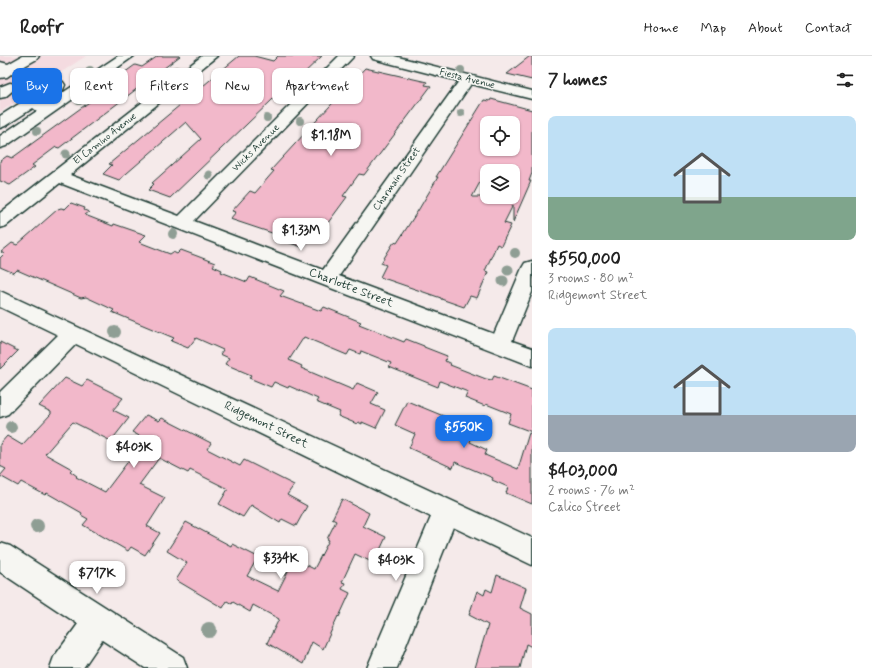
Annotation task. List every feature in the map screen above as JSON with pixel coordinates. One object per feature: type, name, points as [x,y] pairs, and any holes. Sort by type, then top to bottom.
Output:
[{"type":"street","points":[[0,143],[127,56]]},
{"type":"street","name":"El Camino Avenue","points":[[0,222],[210,56]]},
{"type":"street","name":"Wicks Avenue","points":[[182,223],[347,56]]},
{"type":"street","name":"Fiesta Avenue","points":[[378,56],[532,95]]},
{"type":"street","points":[[3,70],[36,57]]},
{"type":"street","points":[[3,70],[64,81]]},
{"type":"street","name":"Charmain Street","points":[[327,279],[467,79]]},
{"type":"street","points":[[0,123],[64,81]]},
{"type":"street","points":[[0,135],[52,99],[64,81]]},
{"type":"street","name":"Charlotte Street","points":[[58,176],[532,357]]},
{"type":"street","points":[[500,345],[532,268]]},
{"type":"street","name":"Ridgemont Street","points":[[0,298],[532,552]]},
{"type":"street","points":[[0,407],[74,333]]},
{"type":"street","points":[[382,668],[446,511]]},
{"type":"street","points":[[0,556],[172,668]]},
{"type":"street","points":[[65,668],[98,620]]},
{"type":"shaded area","points":[[0,56],[86,56],[62,72],[62,68],[12,68],[12,104],[0,112]]},
{"type":"building","points":[[158,56],[180,56],[164,68],[136,68],[136,89],[128,96],[128,70],[135,65],[142,67]]},
{"type":"building","points":[[239,56],[254,56],[273,61],[278,56],[322,56],[309,68],[272,68],[272,100],[170,198],[148,190],[154,184],[152,183],[201,139],[186,122],[119,180],[103,174],[112,165],[109,164],[181,104],[203,104],[203,86],[211,79],[211,104],[264,104],[264,68],[225,68]]},
{"type":"building","points":[[532,56],[532,80],[507,74]]},
{"type":"building","points":[[365,68],[427,82],[425,85],[431,86],[364,175],[359,174],[343,196],[347,197],[316,239],[310,237],[302,247],[284,241],[285,239],[274,235],[275,234],[230,219],[236,212],[232,211],[250,191],[255,193],[274,171],[271,170],[332,104],[363,104],[363,70]]},
{"type":"building","points":[[491,99],[532,110],[532,173],[529,181],[531,181],[513,222],[513,205],[504,223],[511,225],[501,246],[497,244],[485,271],[488,272],[477,298],[470,296],[464,307],[380,277],[386,265],[381,263],[394,242],[397,243],[419,209],[438,177],[436,177],[484,100],[490,101]]},
{"type":"building","points":[[86,104],[117,104],[59,148],[56,147],[32,165],[35,167],[10,185],[0,181],[0,161],[7,156],[12,158]]},
{"type":"building","points":[[71,203],[85,208],[84,210],[89,212],[85,215],[113,226],[114,224],[146,235],[139,242],[170,254],[173,252],[177,254],[181,250],[197,256],[215,263],[213,266],[222,270],[221,272],[247,282],[250,277],[284,291],[280,296],[321,311],[324,307],[361,322],[359,324],[404,342],[406,339],[424,346],[447,356],[445,361],[451,364],[450,365],[486,379],[492,380],[494,376],[532,390],[532,432],[508,423],[511,414],[486,404],[485,406],[465,398],[468,392],[440,381],[438,387],[389,367],[391,363],[361,351],[360,354],[350,350],[347,355],[304,337],[289,360],[302,366],[301,368],[353,390],[357,383],[378,392],[371,404],[385,410],[376,428],[362,422],[362,424],[358,422],[357,424],[338,416],[340,412],[316,402],[318,399],[289,386],[288,388],[274,382],[271,387],[249,378],[251,375],[225,364],[229,358],[220,354],[223,350],[196,338],[188,348],[171,341],[174,338],[112,312],[114,310],[86,297],[81,298],[17,270],[14,273],[0,267],[0,258],[4,254],[1,252],[12,243],[17,245],[58,209],[65,209]]},
{"type":"building","points":[[0,342],[18,351],[0,369]]},
{"type":"building","points":[[65,378],[82,386],[87,380],[123,398],[113,410],[129,418],[111,441],[73,422],[71,424],[45,454],[72,469],[70,471],[77,476],[76,477],[105,492],[145,439],[132,432],[146,415],[159,421],[162,418],[211,443],[207,449],[240,466],[244,460],[294,485],[287,495],[307,506],[296,526],[282,519],[280,523],[251,505],[243,517],[219,504],[228,489],[190,470],[188,473],[159,458],[139,485],[165,498],[147,526],[160,533],[145,555],[131,547],[128,551],[83,525],[88,519],[81,515],[82,513],[47,493],[45,495],[21,482],[18,486],[0,476],[6,469],[0,466],[0,444],[7,436],[22,445],[51,414],[51,412],[39,406]]},
{"type":"building","points":[[407,401],[475,429],[470,442],[487,450],[485,455],[518,469],[529,433],[532,434],[532,504],[506,493],[508,487],[492,480],[493,478],[455,462],[453,468],[409,448],[415,434],[395,425]]},
{"type":"building","points":[[342,499],[369,513],[363,526],[386,537],[374,563],[355,554],[342,582],[345,583],[342,589],[350,593],[339,617],[338,616],[323,649],[312,642],[303,664],[267,643],[279,619],[253,605],[250,612],[233,602],[232,604],[227,601],[223,608],[176,580],[187,563],[167,551],[186,522],[231,546],[232,544],[258,557],[247,576],[278,591],[294,559],[314,569],[329,540],[327,539],[336,521],[332,519]]},
{"type":"building","points":[[497,575],[526,588],[520,608],[532,614],[532,647],[526,644],[520,668],[475,668],[488,625],[469,615],[477,591],[484,595],[486,589],[492,592]]}]
